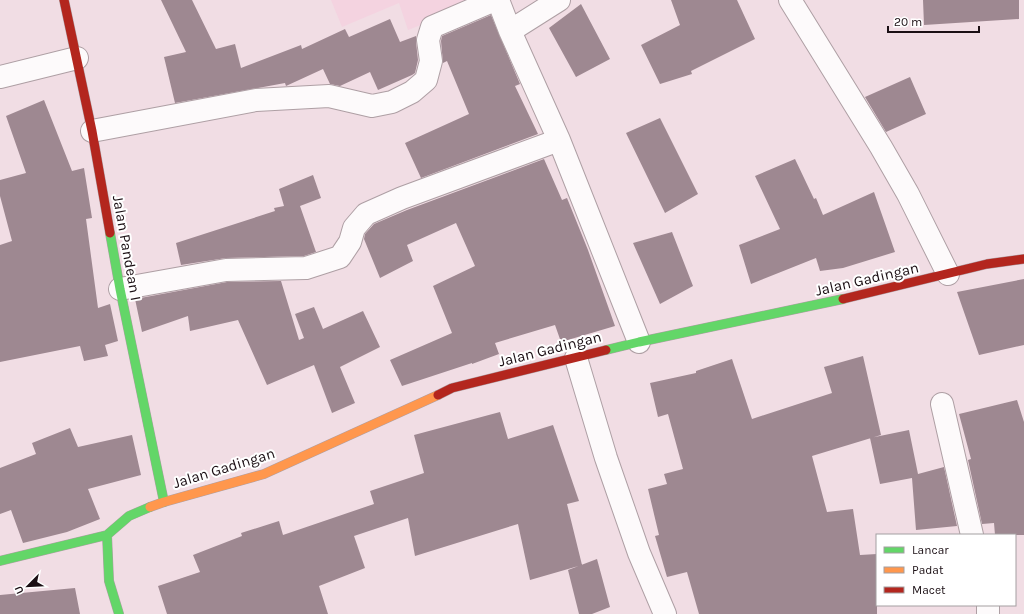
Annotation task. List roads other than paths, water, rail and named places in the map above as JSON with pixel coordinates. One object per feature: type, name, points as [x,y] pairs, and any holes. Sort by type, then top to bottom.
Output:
[{"type":"street","name":"Jalan Pandean I","points":[[64,0],[92,131],[120,289],[164,502]]},
{"type":"street","points":[[92,131],[256,100],[329,96],[372,106],[392,102],[412,92],[426,80],[430,61],[428,40],[432,27],[497,0],[559,140],[639,342]]},
{"type":"street","points":[[510,31],[559,0]]},
{"type":"street","points":[[790,0],[881,147],[908,194],[948,274]]},
{"type":"street","points":[[0,77],[77,58]]},
{"type":"street","points":[[120,289],[226,270],[306,268],[340,257],[350,242],[354,228],[366,214],[402,198],[559,140]]},
{"type":"street","name":"Jalan Gadingan","points":[[107,535],[128,516],[164,502],[264,474],[452,388],[639,342],[806,308],[987,264],[1024,259]]},
{"type":"street","points":[[576,358],[639,554],[663,613]]},
{"type":"street","points":[[942,404],[972,534]]},
{"type":"street","points":[[0,561],[107,535],[109,581],[119,614]]}]
